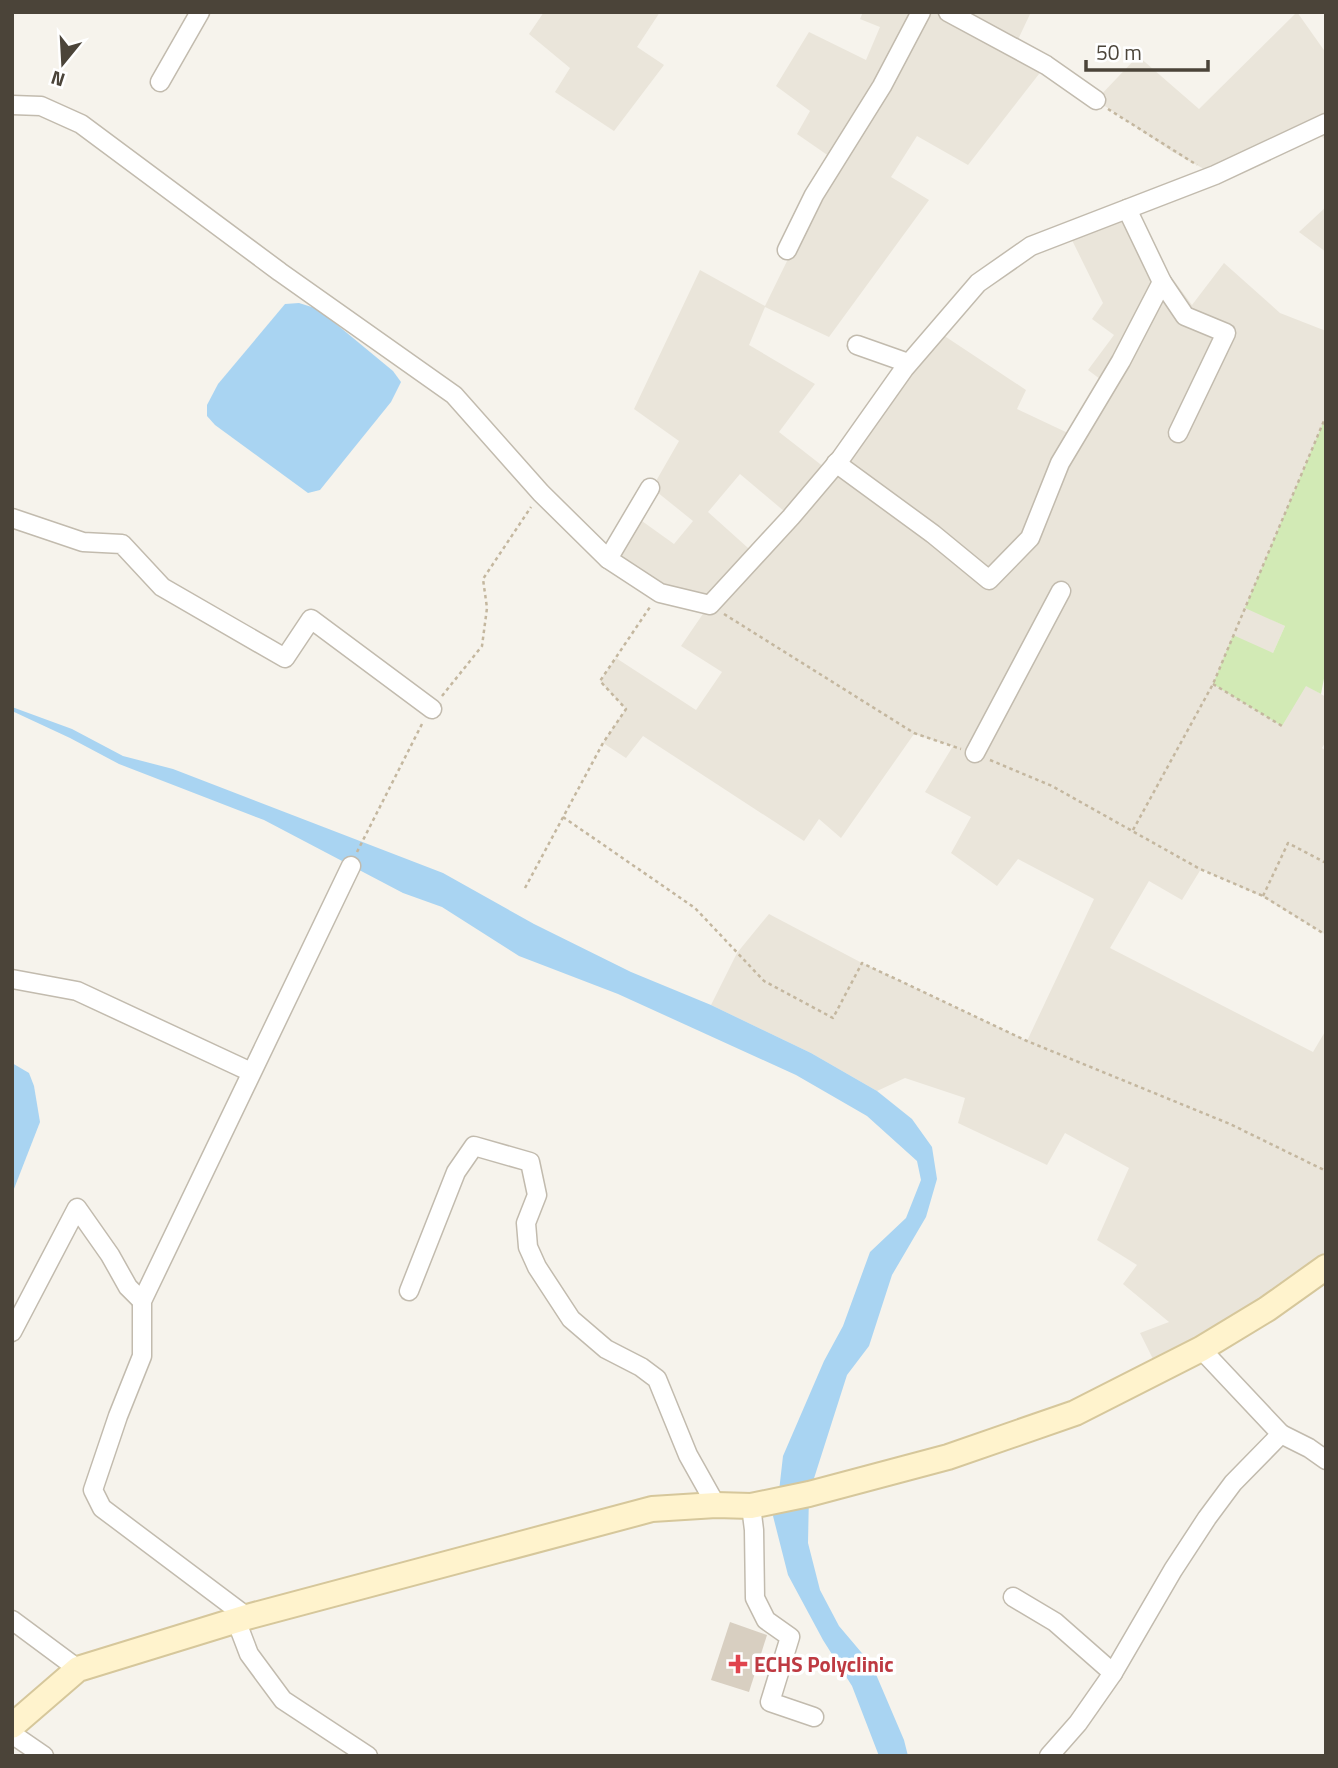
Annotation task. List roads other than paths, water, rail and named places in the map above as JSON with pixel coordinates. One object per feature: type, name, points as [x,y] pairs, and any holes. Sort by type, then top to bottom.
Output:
[{"type":"street","points":[[160,82],[200,12]]},
{"type":"street","points":[[787,250],[814,195],[882,86],[921,12]]},
{"type":"street","points":[[948,12],[1046,65],[1096,100]]},
{"type":"street","points":[[12,105],[41,106],[81,124],[280,272],[454,395],[541,493],[608,559],[660,593],[710,605],[757,556],[836,463],[908,363],[978,283],[1031,246],[1215,175],[1326,123]]},
{"type":"street","points":[[1128,209],[1162,282],[1185,316],[1226,333],[1178,433]]},
{"type":"street","points":[[836,463],[933,534],[989,580],[1030,538],[1060,463],[1121,361],[1162,282]]},
{"type":"street","points":[[858,345],[908,363]]},
{"type":"street","points":[[608,559],[650,488]]},
{"type":"street","points":[[12,518],[83,542],[122,544],[162,587],[285,658],[312,619],[432,709]]},
{"type":"street","points":[[975,753],[1061,591]]},
{"type":"street","points":[[351,866],[142,1301],[142,1356],[93,1490],[102,1508],[242,1618],[249,1654],[283,1700],[368,1756]]},
{"type":"street","points":[[12,979],[77,992],[251,1072]]},
{"type":"street","points":[[409,1291],[456,1172],[474,1146],[530,1162],[537,1195],[526,1223],[527,1247],[537,1267],[571,1319],[606,1349],[657,1379],[688,1455],[716,1505]]},
{"type":"street","points":[[12,1332],[77,1208],[110,1255],[128,1287],[142,1301]]},
{"type":"street","points":[[12,1726],[78,1669],[242,1618],[652,1509],[751,1506],[809,1494],[948,1457],[1075,1413],[1201,1349],[1324,1271]]},
{"type":"street","points":[[1201,1349],[1281,1434],[1326,1460]]},
{"type":"street","points":[[1049,1756],[1078,1723],[1134,1642],[1173,1570],[1233,1483],[1281,1434]]},
{"type":"street","points":[[751,1506],[755,1598],[766,1620],[790,1637],[770,1702],[814,1717]]},
{"type":"street","points":[[1013,1597],[1055,1622],[1113,1673]]},
{"type":"street","points":[[12,1620],[78,1669]]},
{"type":"street","points":[[12,1734],[44,1756]]},
{"type":"water","points":[[299,303],[318,309],[393,371],[401,382],[391,402],[320,490],[308,493],[215,425],[207,416],[207,405],[218,384],[285,304]]},
{"type":"water","points":[[12,707],[72,729],[123,756],[173,769],[443,873],[534,924],[631,972],[711,1005],[811,1053],[877,1091],[912,1119],[932,1147],[937,1179],[926,1217],[892,1275],[869,1346],[847,1375],[809,1494],[808,1543],[820,1590],[839,1626],[872,1665],[904,1740],[908,1756],[879,1756],[852,1686],[823,1640],[788,1575],[773,1516],[778,1500],[783,1456],[824,1361],[843,1326],[870,1252],[906,1218],[921,1180],[917,1161],[867,1116],[796,1075],[618,994],[519,956],[442,907],[403,893],[264,820],[119,764],[12,711]]},
{"type":"water","points":[[12,1063],[29,1073],[40,1122],[12,1194]]},
{"type":"place","name":"ECHS Polyclinic","points":[[738,1664]]}]
